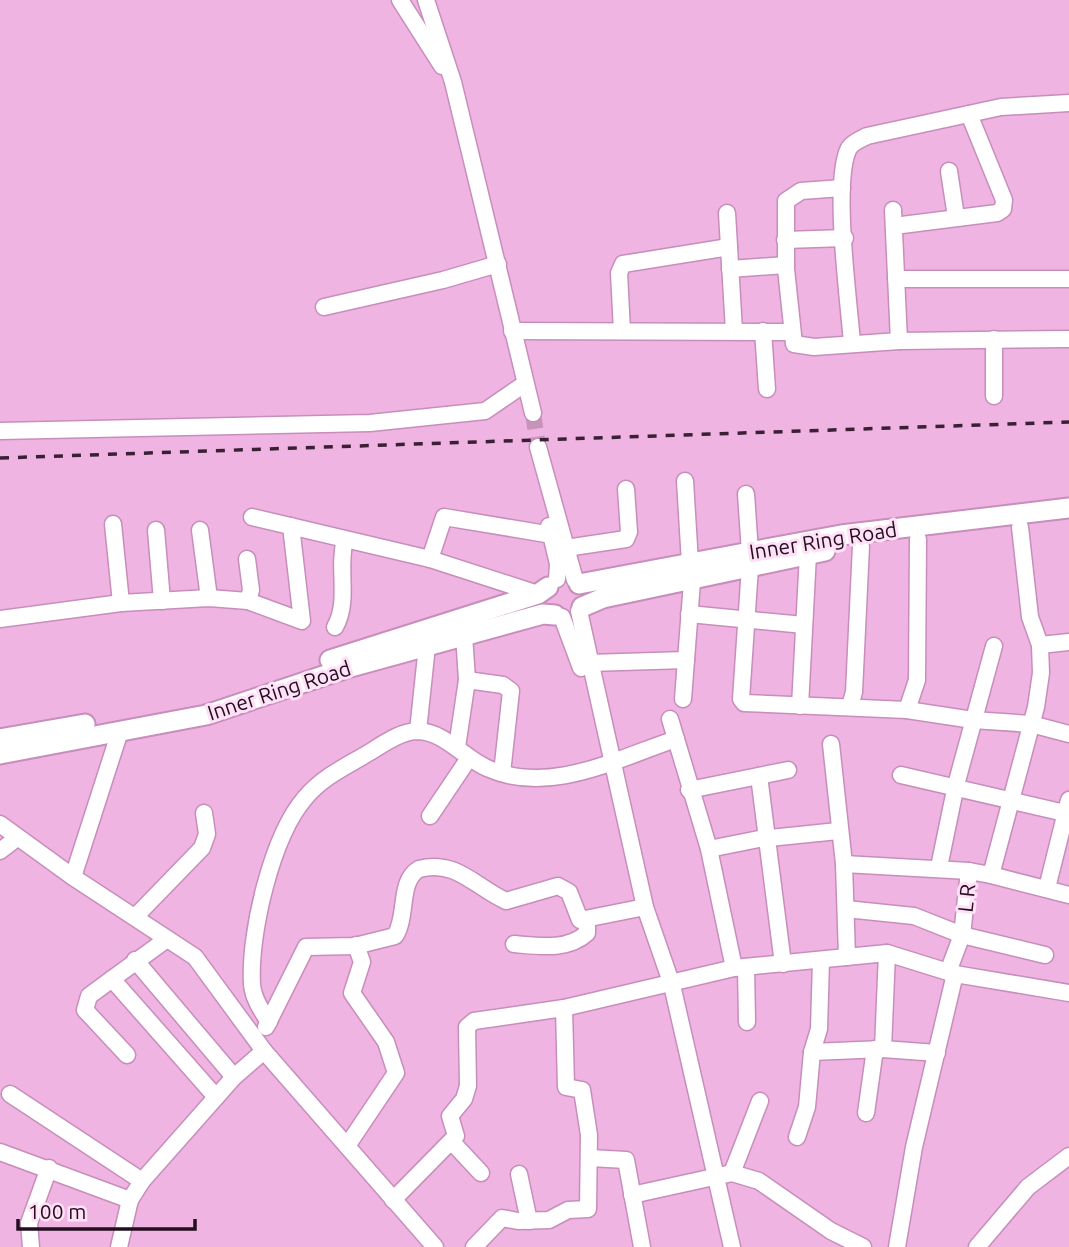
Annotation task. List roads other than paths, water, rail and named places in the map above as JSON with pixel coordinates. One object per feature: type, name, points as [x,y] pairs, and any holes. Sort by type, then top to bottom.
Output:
[{"type":"main road","name":"Inner Ring Road","points":[[0,754],[206,715],[347,668],[543,614],[570,613],[603,598],[841,534],[1069,508]]},
{"type":"main road","name":"Inner Ring Road","points":[[750,559],[1069,522]]},
{"type":"main road","name":"Inner Ring Road","points":[[0,739],[202,702],[559,585],[691,573]]},
{"type":"main road","points":[[559,585],[584,594],[570,613],[546,606],[559,585]]},
{"type":"street","points":[[400,0],[453,82]]},
{"type":"street","points":[[426,0],[453,82],[499,266],[530,418],[520,387],[499,266]]},
{"type":"street","points":[[852,343],[842,188],[849,149],[855,142],[867,136],[1001,107],[1069,103]]},
{"type":"street","points":[[899,341],[894,218],[997,213],[1004,207],[995,175],[969,114]]},
{"type":"street","points":[[949,172],[956,217]]},
{"type":"street","points":[[842,188],[792,194],[784,206],[786,265],[794,345],[1069,339]]},
{"type":"street","points":[[727,214],[734,331]]},
{"type":"street","points":[[785,240],[845,238]]},
{"type":"street","points":[[622,331],[619,273],[623,264],[729,247]]},
{"type":"street","points":[[730,269],[786,265]]},
{"type":"street","points":[[324,307],[499,266]]},
{"type":"street","points":[[896,279],[1069,279]]},
{"type":"street","points":[[512,331],[792,332]]},
{"type":"street","points":[[762,331],[766,389]]},
{"type":"street","points":[[994,396],[995,339]]},
{"type":"street","points":[[0,431],[370,423],[485,411],[520,387]]},
{"type":"street","points":[[535,450],[566,548],[559,585],[558,564],[535,450]]},
{"type":"street","points":[[683,699],[691,573],[685,481]]},
{"type":"street","points":[[566,548],[626,539],[629,532],[626,489]]},
{"type":"street","points":[[746,494],[750,559],[741,699],[749,705],[850,706],[907,710],[973,720],[1031,724],[1069,734]]},
{"type":"street","points":[[252,517],[430,559],[559,585]]},
{"type":"street","points":[[430,559],[444,517],[551,535]]},
{"type":"street","points":[[113,524],[121,603]]},
{"type":"street","points":[[0,619],[121,603],[209,598],[248,601],[302,621],[291,526]]},
{"type":"street","name":"L R","points":[[897,1247],[914,1147],[937,1053],[951,973],[962,935],[969,871],[991,875],[1031,724],[1041,673],[1040,645],[1030,617],[1020,527]]},
{"type":"street","points":[[156,530],[162,601]]},
{"type":"street","points":[[200,530],[209,598]]},
{"type":"street","points":[[907,710],[917,680],[918,539]]},
{"type":"street","points":[[335,627],[343,603],[341,553],[345,540]]},
{"type":"street","points":[[850,706],[854,692],[861,545]]},
{"type":"street","points":[[800,706],[808,554]]},
{"type":"street","points":[[247,559],[251,590],[248,601]]},
{"type":"street","points":[[570,613],[589,663],[645,907],[671,985],[732,1247]]},
{"type":"street","points":[[570,613],[570,633],[609,755]]},
{"type":"street","points":[[689,614],[804,625]]},
{"type":"street","points":[[430,816],[463,752],[467,680],[464,635]]},
{"type":"street","points":[[1040,645],[1069,642]]},
{"type":"street","points":[[418,731],[427,646]]},
{"type":"street","points":[[939,867],[956,785],[993,646]]},
{"type":"street","points":[[589,663],[686,660]]},
{"type":"street","points":[[467,680],[503,685],[511,691],[502,774]]},
{"type":"street","points":[[670,719],[689,790],[709,849],[740,968],[747,1022]]},
{"type":"street","points":[[73,877],[120,731]]},
{"type":"street","points":[[269,1022],[256,1001],[252,985],[254,952],[269,866],[289,818],[306,796],[327,777],[397,736],[418,731],[502,774],[536,780],[558,778],[609,755],[676,739]]},
{"type":"street","points":[[831,744],[838,831],[844,864],[847,957]]},
{"type":"street","points":[[689,790],[788,770]]},
{"type":"street","points":[[901,775],[1068,809],[1046,888]]},
{"type":"street","points":[[759,776],[783,964]]},
{"type":"street","points":[[135,918],[202,848],[207,834],[204,813]]},
{"type":"street","points":[[0,824],[73,877],[195,957],[262,1047],[435,1247]]},
{"type":"street","points":[[709,849],[769,838],[838,831]]},
{"type":"street","points":[[0,851],[17,838]]},
{"type":"street","points":[[844,864],[939,867],[969,871]]},
{"type":"street","points":[[119,1247],[130,1200],[142,1181],[262,1047],[269,1022],[306,947],[356,945],[395,936],[402,923],[412,873],[429,866],[446,867],[465,874],[506,901],[558,886],[569,892],[580,920],[645,907]]},
{"type":"street","points":[[991,875],[1069,895]]},
{"type":"street","points":[[846,909],[914,916],[962,935],[1045,955]]},
{"type":"street","points":[[514,944],[551,947],[569,942],[587,933],[587,920]]},
{"type":"street","points":[[127,1055],[85,1010],[89,996],[167,939]]},
{"type":"street","points":[[347,1146],[396,1073],[386,1042],[352,993],[362,962],[356,945]]},
{"type":"street","points":[[866,1112],[879,1049],[887,953]]},
{"type":"street","points":[[393,1200],[452,1142],[456,1132],[450,1116],[464,1099],[468,1086],[466,1044],[469,1023],[509,1014],[564,1008],[740,968],[887,953],[951,973],[1069,993]]},
{"type":"street","points":[[135,960],[234,1077]]},
{"type":"street","points":[[797,1137],[807,1107],[812,1052],[821,1014],[821,961]]},
{"type":"street","points":[[111,979],[216,1097]]},
{"type":"street","points":[[474,1247],[502,1218],[528,1221],[554,1219],[568,1210],[587,1210],[590,1158],[587,1109],[582,1090],[566,1087],[564,1008]]},
{"type":"street","points":[[812,1052],[879,1049],[937,1053]]},
{"type":"street","points":[[10,1094],[142,1181]]},
{"type":"street","points":[[732,1173],[760,1101]]},
{"type":"street","points":[[452,1142],[481,1173]]},
{"type":"street","points":[[0,1152],[130,1200]]},
{"type":"street","points":[[977,1247],[1028,1187],[1069,1156]]},
{"type":"street","points":[[590,1158],[626,1160],[642,1247]]},
{"type":"street","points":[[31,1247],[29,1223],[49,1168]]},
{"type":"street","points":[[632,1195],[732,1173],[759,1181],[831,1231],[863,1247]]},
{"type":"street","points":[[519,1174],[528,1221]]},
{"type":"street","points":[[825,1247],[831,1231]]},
{"type":"tunnel","points":[[533,413],[538,447]]},
{"type":"railway","points":[[0,458],[1069,422]]}]
